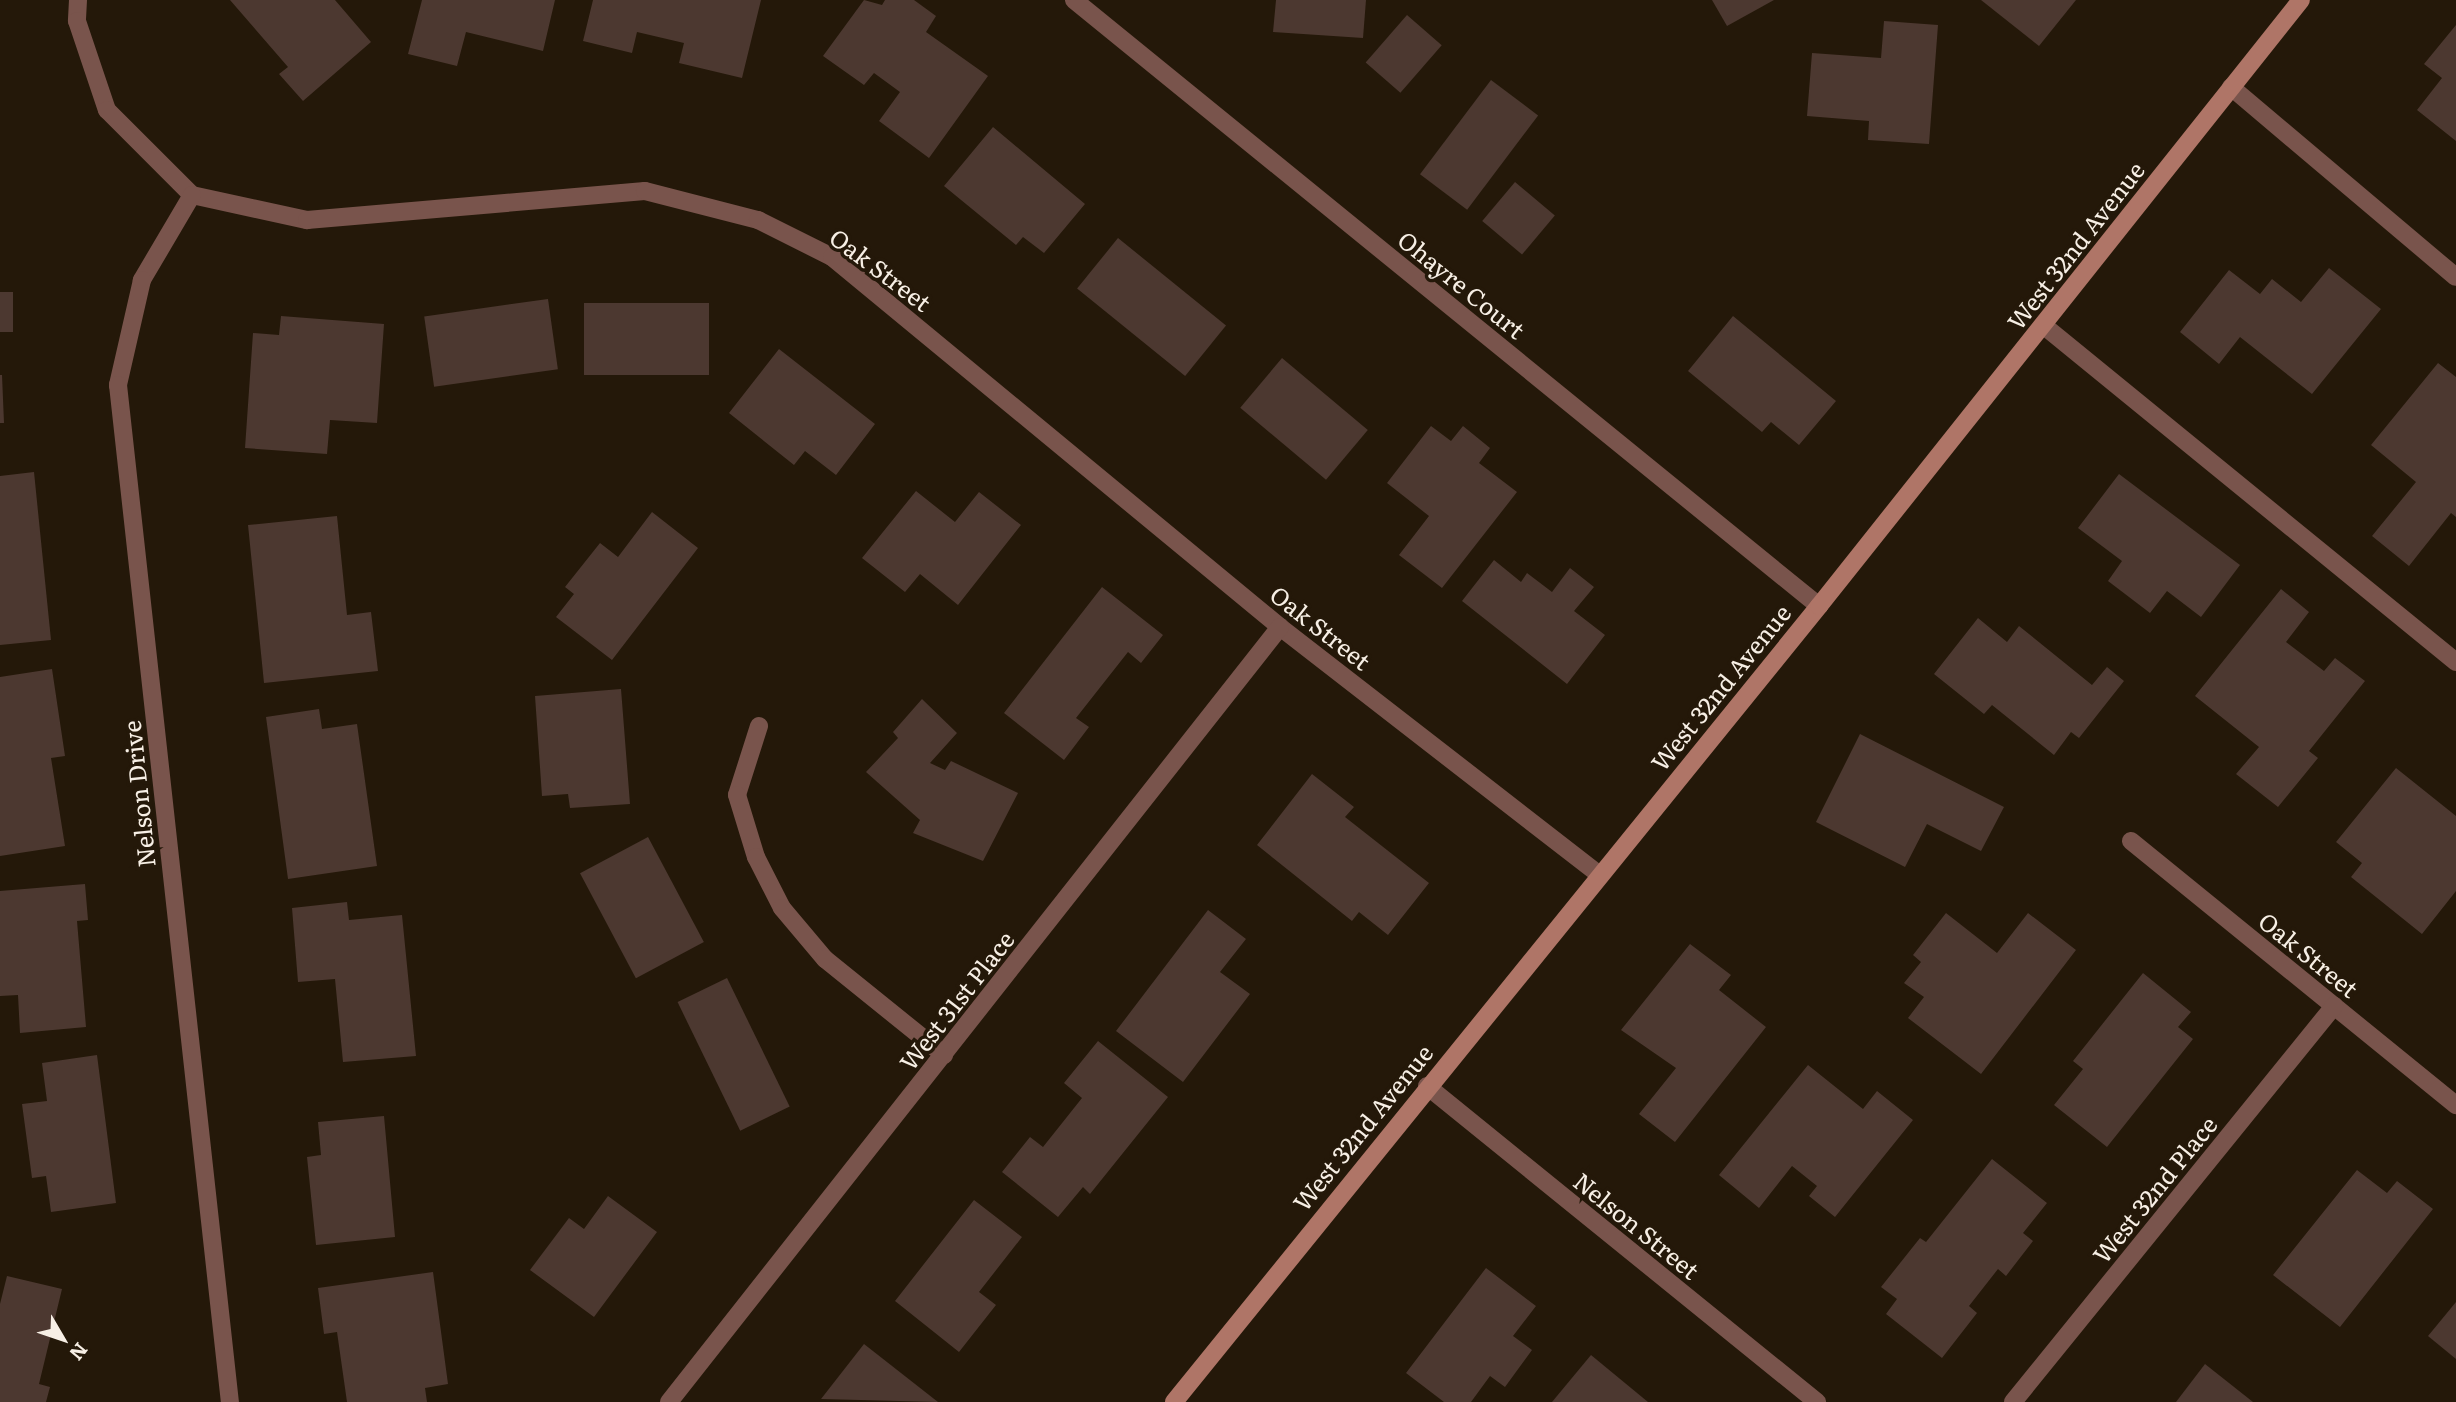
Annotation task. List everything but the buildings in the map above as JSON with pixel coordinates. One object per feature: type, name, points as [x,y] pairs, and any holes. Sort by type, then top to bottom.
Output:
[{"type":"street","points":[[78,0],[77,21],[107,110],[192,195]]},
{"type":"street","name":"Ohayre Court","points":[[1074,0],[1819,606]]},
{"type":"street","name":"West 32nd Avenue","points":[[1174,1402],[1427,1086],[1819,606],[2301,0]]},
{"type":"street","points":[[2231,87],[2456,277]]},
{"type":"street","name":"Oak Street","points":[[192,195],[307,220],[645,191],[758,220],[832,257],[1280,627],[1599,874]]},
{"type":"street","name":"Nelson Drive","points":[[192,195],[142,279],[118,385],[230,1402]]},
{"type":"street","points":[[2043,325],[2456,662]]},
{"type":"street","name":"West 31st Place","points":[[669,1402],[1280,627]]},
{"type":"street","points":[[759,726],[737,794],[756,857],[782,908],[825,958],[944,1055]]},
{"type":"street","name":"Oak Street","points":[[2131,841],[2456,1105]]},
{"type":"street","name":"West 32nd Place","points":[[2013,1402],[2334,1006]]},
{"type":"street","name":"Nelson Street","points":[[1427,1086],[1817,1402]]}]
